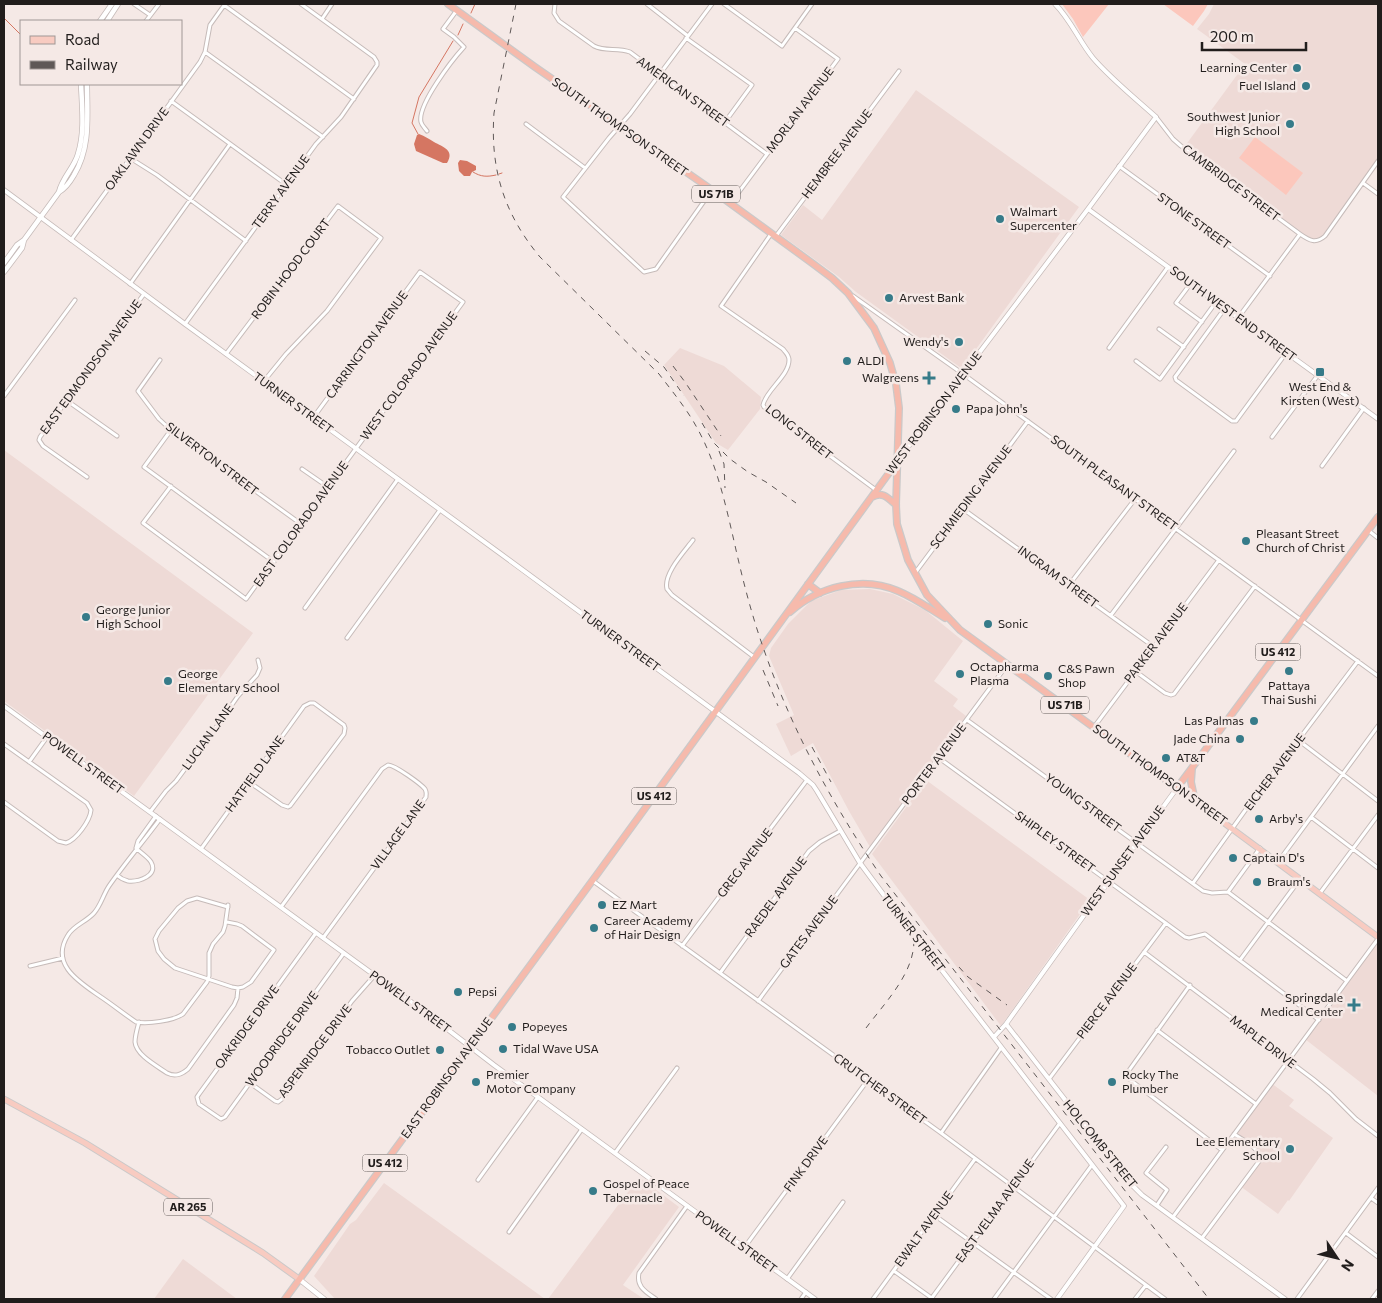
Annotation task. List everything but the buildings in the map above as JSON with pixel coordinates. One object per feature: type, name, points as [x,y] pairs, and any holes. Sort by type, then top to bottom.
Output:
[{"type":"highway","name":"SOUTH THOMPSON STREET","points":[[448,4],[619,127],[712,190],[832,278],[848,293],[874,328],[883,345],[896,384],[899,408],[897,524],[908,560],[927,595],[952,623],[1178,788]]},
{"type":"highway","name":"WEST ROBINSON AVENUE","points":[[716,712],[897,462]]},
{"type":"highway","points":[[867,502],[873,496],[882,494],[896,505]]},
{"type":"highway","name":"WEST SUNSET AVENUE","points":[[1178,788],[1378,517]]},
{"type":"highway","name":"US 412","points":[[781,621],[806,599],[843,586],[866,584],[888,587],[915,599],[952,623]]},
{"type":"highway","points":[[806,586],[818,594]]},
{"type":"highway","points":[[915,599],[927,595]]},
{"type":"highway","name":"EAST ROBINSON AVENUE","points":[[285,1299],[716,712]]},
{"type":"highway","points":[[1193,767],[1191,782],[1196,801]]},
{"type":"main road","points":[[101,20],[112,4]]},
{"type":"main road","points":[[108,20],[118,4]]},
{"type":"main road","points":[[4,263],[17,245],[24,240],[59,192],[60,186],[74,165],[81,144],[82,133],[81,85]]},
{"type":"main road","points":[[59,192],[65,189],[84,156],[88,133],[87,85]]},
{"type":"main road","points":[[4,272],[22,248],[24,240]]},
{"type":"main road","name":"SOUTH THOMPSON STREET","points":[[1178,788],[1378,938]]},
{"type":"main road","name":"AR 265","points":[[4,1098],[68,1133],[261,1252],[324,1299]]},
{"type":"street","points":[[134,4],[150,16]]},
{"type":"street","points":[[147,20],[159,4]]},
{"type":"street","points":[[225,4],[354,99]]},
{"type":"street","name":"OAKLAWN DRIVE","points":[[71,240],[200,62],[205,52],[210,25],[225,4]]},
{"type":"street","points":[[301,4],[322,19],[332,4]]},
{"type":"street","name":"AMERICAN STREET","points":[[555,4],[554,13],[559,21],[594,46],[630,52],[767,154]]},
{"type":"street","points":[[647,4],[687,37],[752,85],[725,122]]},
{"type":"street","points":[[712,4],[660,75],[563,197],[644,272],[656,269],[712,190]]},
{"type":"street","points":[[724,4],[782,46],[812,4]]},
{"type":"street","name":"CAMBRIDGE STREET","points":[[1055,4],[1070,22],[1084,46],[1098,64],[1156,117],[1173,139],[1308,240],[1316,242],[1325,236],[1363,183]]},
{"type":"street","points":[[428,131],[421,123],[424,108],[433,88],[464,47],[443,30],[457,10]]},
{"type":"street","name":"TERRY AVENUE","points":[[185,324],[316,144],[341,117],[376,69],[377,62],[374,57],[322,19]]},
{"type":"street","name":"MORLAN AVENUE","points":[[730,204],[838,60],[795,28]]},
{"type":"street","points":[[205,52],[323,137]]},
{"type":"street","name":"HEMBREE AVENUE","points":[[721,306],[899,71]]},
{"type":"street","points":[[171,101],[287,185]]},
{"type":"street","name":"WEST ROBINSON AVENUE","points":[[897,462],[1156,117]]},
{"type":"street","points":[[526,124],[586,168]]},
{"type":"street","points":[[130,284],[230,144]]},
{"type":"street","points":[[130,158],[157,175],[246,241]]},
{"type":"street","points":[[1378,161],[1363,183],[1378,194]]},
{"type":"street","name":"STONE STREET","points":[[1119,166],[1270,276]]},
{"type":"street","name":"TURNER STREET","points":[[4,190],[807,780],[817,791],[860,863],[1124,1206],[1094,1247]]},
{"type":"street","name":"ROBIN HOOD COURT","points":[[226,354],[338,206],[380,238],[327,311],[286,354],[264,381]]},
{"type":"street","name":"SOUTH WEST END STREET","points":[[1088,208],[1378,419]]},
{"type":"street","points":[[1238,318],[1300,234]]},
{"type":"street","points":[[1109,348],[1168,267]]},
{"type":"street","name":"CARRINGTON AVENUE","points":[[313,418],[420,272],[463,302]]},
{"type":"street","points":[[1190,283],[1176,303],[1202,322]]},
{"type":"street","name":"SOUTH PLEASANT STREET","points":[[848,293],[963,374],[1378,676]]},
{"type":"street","name":"EAST EDMONDSON AVENUE","points":[[86,478],[44,446],[39,440],[144,294]]},
{"type":"street","points":[[4,396],[75,300]]},
{"type":"street","name":"WEST COLORADO AVENUE","points":[[356,449],[463,302]]},
{"type":"street","points":[[1136,361],[1160,379],[1216,302]]},
{"type":"street","name":"LONG STREET","points":[[721,306],[783,349],[788,355],[788,365],[764,400],[764,407],[876,490]]},
{"type":"street","points":[[1225,308],[1175,377],[1176,380],[1236,421],[1286,352]]},
{"type":"street","points":[[1159,328],[1184,347]]},
{"type":"street","name":"SILVERTON STREET","points":[[160,360],[138,391],[159,419],[171,430],[301,524]]},
{"type":"street","points":[[1272,437],[1318,375]]},
{"type":"street","points":[[66,400],[117,436]]},
{"type":"street","points":[[1322,466],[1364,408]]},
{"type":"street","name":"SCHMIEDING AVENUE","points":[[915,573],[1028,421]]},
{"type":"street","points":[[171,430],[144,466],[274,562]]},
{"type":"street","name":"EAST COLORADO AVENUE","points":[[171,486],[143,523],[246,599],[356,449]]},
{"type":"street","points":[[1111,615],[1234,451]]},
{"type":"street","points":[[302,469],[328,488]]},
{"type":"street","points":[[305,608],[398,479]]},
{"type":"street","points":[[1069,585],[1135,499]]},
{"type":"street","name":"INGRAM STREET","points":[[962,509],[1154,647]]},
{"type":"street","points":[[347,638],[440,510]]},
{"type":"street","points":[[1368,530],[1378,538]]},
{"type":"street","points":[[693,540],[668,576],[668,590],[672,595],[755,657]]},
{"type":"street","name":"PARKER AVENUE","points":[[1094,726],[1219,560]]},
{"type":"street","points":[[1135,671],[1166,693],[1171,695],[1177,692],[1255,586]]},
{"type":"street","name":"LUCIAN LANE","points":[[150,812],[210,736],[238,696],[257,675],[260,668],[258,660]]},
{"type":"street","name":"EICHER AVENUE","points":[[1192,883],[1358,661]]},
{"type":"street","name":"PORTER AVENUE","points":[[860,863],[1008,664]]},
{"type":"street","name":"HATFIELD LANE","points":[[201,849],[249,782],[304,706],[310,702],[318,705],[342,722],[345,728],[344,734],[293,804],[288,807],[282,805],[249,782]]},
{"type":"street","name":"POWELL STREET","points":[[4,706],[815,1299]]},
{"type":"street","name":"YOUNG STREET","points":[[967,720],[1192,883],[1208,893],[1228,892]]},
{"type":"street","points":[[1278,862],[1343,774],[1377,732],[1378,726]]},
{"type":"street","points":[[29,762],[46,737]]},
{"type":"street","points":[[1298,740],[1378,802]]},
{"type":"street","points":[[4,744],[87,803],[91,810],[88,819],[75,838],[66,843],[58,841],[4,802]]},
{"type":"street","name":"SHIPLEY STREET","points":[[939,758],[1185,937],[1189,938],[1205,934],[1319,1020]]},
{"type":"street","name":"VILLAGE LANE","points":[[281,907],[382,769],[388,765],[395,767],[423,788],[426,797],[323,938]]},
{"type":"street","name":"GREG AVENUE","points":[[682,946],[807,780]]},
{"type":"street","name":"WEST SUNSET AVENUE","points":[[994,1037],[1006,1024],[1178,788]]},
{"type":"street","points":[[1320,893],[1378,815]]},
{"type":"street","points":[[1311,817],[1378,868]]},
{"type":"street","points":[[158,818],[117,876],[94,913],[68,935],[64,946],[63,958],[66,968],[73,976],[133,1020],[147,1023],[180,1016],[208,979],[209,953],[213,944],[223,932],[227,922],[228,906],[201,899],[191,899],[178,908],[159,931],[155,939],[158,951],[172,966],[208,979],[238,988],[246,986],[251,982],[274,950],[242,926],[227,922]]},
{"type":"street","name":"RAEDEL AVENUE","points":[[720,973],[809,851],[840,830]]},
{"type":"street","points":[[117,876],[131,881],[146,878],[150,875],[153,869],[152,863],[136,848]]},
{"type":"street","points":[[1260,848],[1228,892],[1347,981]]},
{"type":"street","name":"GATES AVENUE","points":[[758,1001],[860,863]]},
{"type":"street","points":[[1240,960],[1300,879]]},
{"type":"street","name":"CRUTCHER STREET","points":[[592,881],[941,1133],[1165,1299]]},
{"type":"street","name":"PIERCE AVENUE","points":[[1048,1080],[1166,923]]},
{"type":"street","name":"OAKRIDGE DRIVE","points":[[218,1117],[199,1104],[197,1097],[316,933]]},
{"type":"street","points":[[1173,1217],[1378,938]]},
{"type":"street","name":"MAPLE DRIVE","points":[[1144,952],[1330,1093],[1356,1119],[1378,1136]]},
{"type":"street","name":"WOODRIDGE DRIVE","points":[[218,1117],[221,1119],[225,1117],[344,954]]},
{"type":"street","points":[[30,966],[63,958]]},
{"type":"street","name":"ASPENRIDGE DRIVE","points":[[250,1083],[275,1101],[278,1102],[282,1099],[352,1002],[374,976]]},
{"type":"street","points":[[1190,985],[1125,1076],[1222,1150]]},
{"type":"street","points":[[138,1022],[135,1041],[136,1048],[140,1054],[167,1073],[178,1075],[188,1069],[234,1005],[238,988]]},
{"type":"street","name":"HOLCOMB STREET","points":[[1006,1024],[1129,1182],[1142,1194],[1285,1299]]},
{"type":"street","points":[[1157,1030],[1256,1104]]},
{"type":"street","points":[[941,1133],[1001,1048]]},
{"type":"street","points":[[616,1153],[677,1068]]},
{"type":"street","name":"FINK DRIVE","points":[[744,1248],[867,1081]]},
{"type":"street","points":[[478,1180],[538,1097]]},
{"type":"street","name":"EAST VELMA AVENUE","points":[[932,1299],[1060,1123]]},
{"type":"street","points":[[509,1232],[582,1128]]},
{"type":"street","points":[[1202,1238],[1260,1160],[1258,1152],[1234,1134]]},
{"type":"street","points":[[1157,1205],[1167,1190],[1146,1173],[1166,1147]]},
{"type":"street","name":"EWALT AVENUE","points":[[873,1299],[975,1158]]},
{"type":"street","points":[[994,1299],[1092,1165]]},
{"type":"street","points":[[1297,1299],[1378,1188]]},
{"type":"street","points":[[1371,1198],[1378,1203]]},
{"type":"street","points":[[787,1279],[843,1202]]},
{"type":"street","points":[[656,1299],[641,1288],[639,1282],[640,1273],[688,1206]]},
{"type":"street","points":[[934,1214],[1051,1299]]},
{"type":"street","points":[[1346,1233],[1378,1257]]},
{"type":"street","points":[[1057,1299],[1094,1247]]},
{"type":"street","points":[[894,1271],[932,1299]]},
{"type":"street","points":[[1135,1299],[1146,1285]]},
{"type":"street","points":[[1372,1299],[1378,1291]]},
{"type":"street","points":[[801,1299],[806,1292]]},
{"type":"shaded area","points":[[1062,4],[1109,4],[1083,37]]},
{"type":"shaded area","points":[[1163,4],[1208,4],[1193,26]]},
{"type":"shaded area","name":"Southwest Junior High School","points":[[1214,4],[1378,4],[1378,158],[1320,238],[1313,240],[1309,238],[1185,146],[1245,64],[1197,29]]},
{"type":"shaded area","points":[[916,90],[1079,207],[961,368],[781,235],[803,205],[822,220]]},
{"type":"shaded area","points":[[419,134],[444,147],[449,152],[450,155],[447,163],[416,151],[414,144]]},
{"type":"shaded area","points":[[1255,137],[1303,173],[1286,195],[1239,158]]},
{"type":"shaded area","points":[[460,160],[467,161],[476,166],[476,170],[470,176],[464,176],[459,171],[458,163]]},
{"type":"shaded area","points":[[680,348],[724,366],[761,397],[760,409],[728,450],[716,443],[664,365]]},
{"type":"shaded area","name":"George Junior High School","points":[[4,450],[253,633],[134,796],[4,701]]},
{"type":"shaded area","points":[[870,589],[893,594],[925,610],[963,641],[934,681],[958,699],[953,706],[966,716],[870,847],[813,743],[791,756],[776,724],[794,715],[769,656],[771,648],[788,624],[811,601],[841,590]]},
{"type":"shaded area","points":[[926,780],[1090,900],[1001,1026],[872,854]]},
{"type":"shaded area","name":"Springdale Medical Center","points":[[1378,939],[1378,1096],[1305,1039]]},
{"type":"shaded area","name":"Lee Elementary School","points":[[1271,1083],[1294,1100],[1289,1106],[1333,1138],[1278,1214],[1240,1186],[1260,1160],[1258,1152],[1234,1134]]},
{"type":"shaded area","points":[[639,1177],[679,1207],[623,1285],[644,1299],[548,1299]]},
{"type":"shaded area","points":[[384,1183],[545,1299],[335,1299],[314,1276],[350,1224],[356,1220]]},
{"type":"shaded area","points":[[183,1259],[237,1299],[154,1299]]},
{"type":"waterway","points":[[471,13],[475,4]]},
{"type":"waterway","points":[[4,18],[20,34]]},
{"type":"waterway","points":[[458,35],[463,24]]},
{"type":"waterway","points":[[418,134],[412,123],[419,97],[453,41]]},
{"type":"waterway","points":[[473,172],[484,176],[496,175]]},
{"type":"railway","points":[[516,4],[494,113],[493,134],[497,172],[502,190],[517,224],[540,257],[659,374],[696,426],[709,453],[719,482],[751,608],[774,677],[814,766],[863,849],[881,876],[1209,1299]]},
{"type":"railway","points":[[645,351],[664,367],[684,396]]},
{"type":"railway","points":[[673,366],[721,436]]},
{"type":"railway","points":[[702,423],[714,443],[730,459],[796,503]]},
{"type":"railway","points":[[719,451],[724,464],[725,488]]},
{"type":"railway","points":[[763,670],[778,706]]},
{"type":"railway","points":[[812,747],[831,782]]},
{"type":"railway","points":[[866,1028],[904,977],[910,962],[914,948],[913,933],[908,917]]},
{"type":"railway","points":[[959,967],[968,977],[1007,1005]]},
{"type":"place","name":"Learning Center","points":[[1297,68]]},
{"type":"place","name":"Fuel Island","points":[[1306,86]]},
{"type":"place","name":"Southwest Junior High School","points":[[1290,124]]},
{"type":"place","name":"Walmart Supercenter","points":[[1000,219]]},
{"type":"place","name":"Arvest Bank","points":[[889,298]]},
{"type":"place","name":"Wendy's","points":[[959,342]]},
{"type":"place","name":"ALDI","points":[[847,361]]},
{"type":"place","name":"West End & Kirsten (West)","points":[[1320,372]]},
{"type":"place","name":"Walgreens","points":[[929,378]]},
{"type":"place","name":"Papa John's","points":[[956,409]]},
{"type":"place","name":"Pleasant Street Church of Christ","points":[[1246,541]]},
{"type":"place","name":"George Junior High School","points":[[86,617]]},
{"type":"place","name":"Sonic","points":[[988,624]]},
{"type":"place","name":"Pattaya Thai Sushi","points":[[1289,671]]},
{"type":"place","name":"Octapharma Plasma","points":[[960,674]]},
{"type":"place","name":"C&S Pawn Shop","points":[[1048,676]]},
{"type":"place","name":"George Elementary School","points":[[168,681]]},
{"type":"place","name":"Las Palmas","points":[[1254,721]]},
{"type":"place","name":"Jade China","points":[[1240,739]]},
{"type":"place","name":"AT&T","points":[[1166,758]]},
{"type":"place","name":"Arby's","points":[[1259,819]]},
{"type":"place","name":"Captain D's","points":[[1233,858]]},
{"type":"place","name":"Braum's","points":[[1257,882]]},
{"type":"place","name":"EZ Mart","points":[[602,905]]},
{"type":"place","name":"Career Academy of Hair Design","points":[[594,928]]},
{"type":"place","name":"Pepsi","points":[[458,992]]},
{"type":"place","name":"Springdale Medical Center","points":[[1354,1005]]},
{"type":"place","name":"Popeyes","points":[[512,1027]]},
{"type":"place","name":"Tidal Wave USA","points":[[503,1049]]},
{"type":"place","name":"Tobacco Outlet","points":[[440,1050]]},
{"type":"place","name":"Premier Motor Company","points":[[476,1082]]},
{"type":"place","name":"Rocky The Plumber","points":[[1112,1082]]},
{"type":"place","name":"Lee Elementary School","points":[[1290,1149]]},
{"type":"place","name":"Gospel of Peace Tabernacle","points":[[593,1191]]}]
